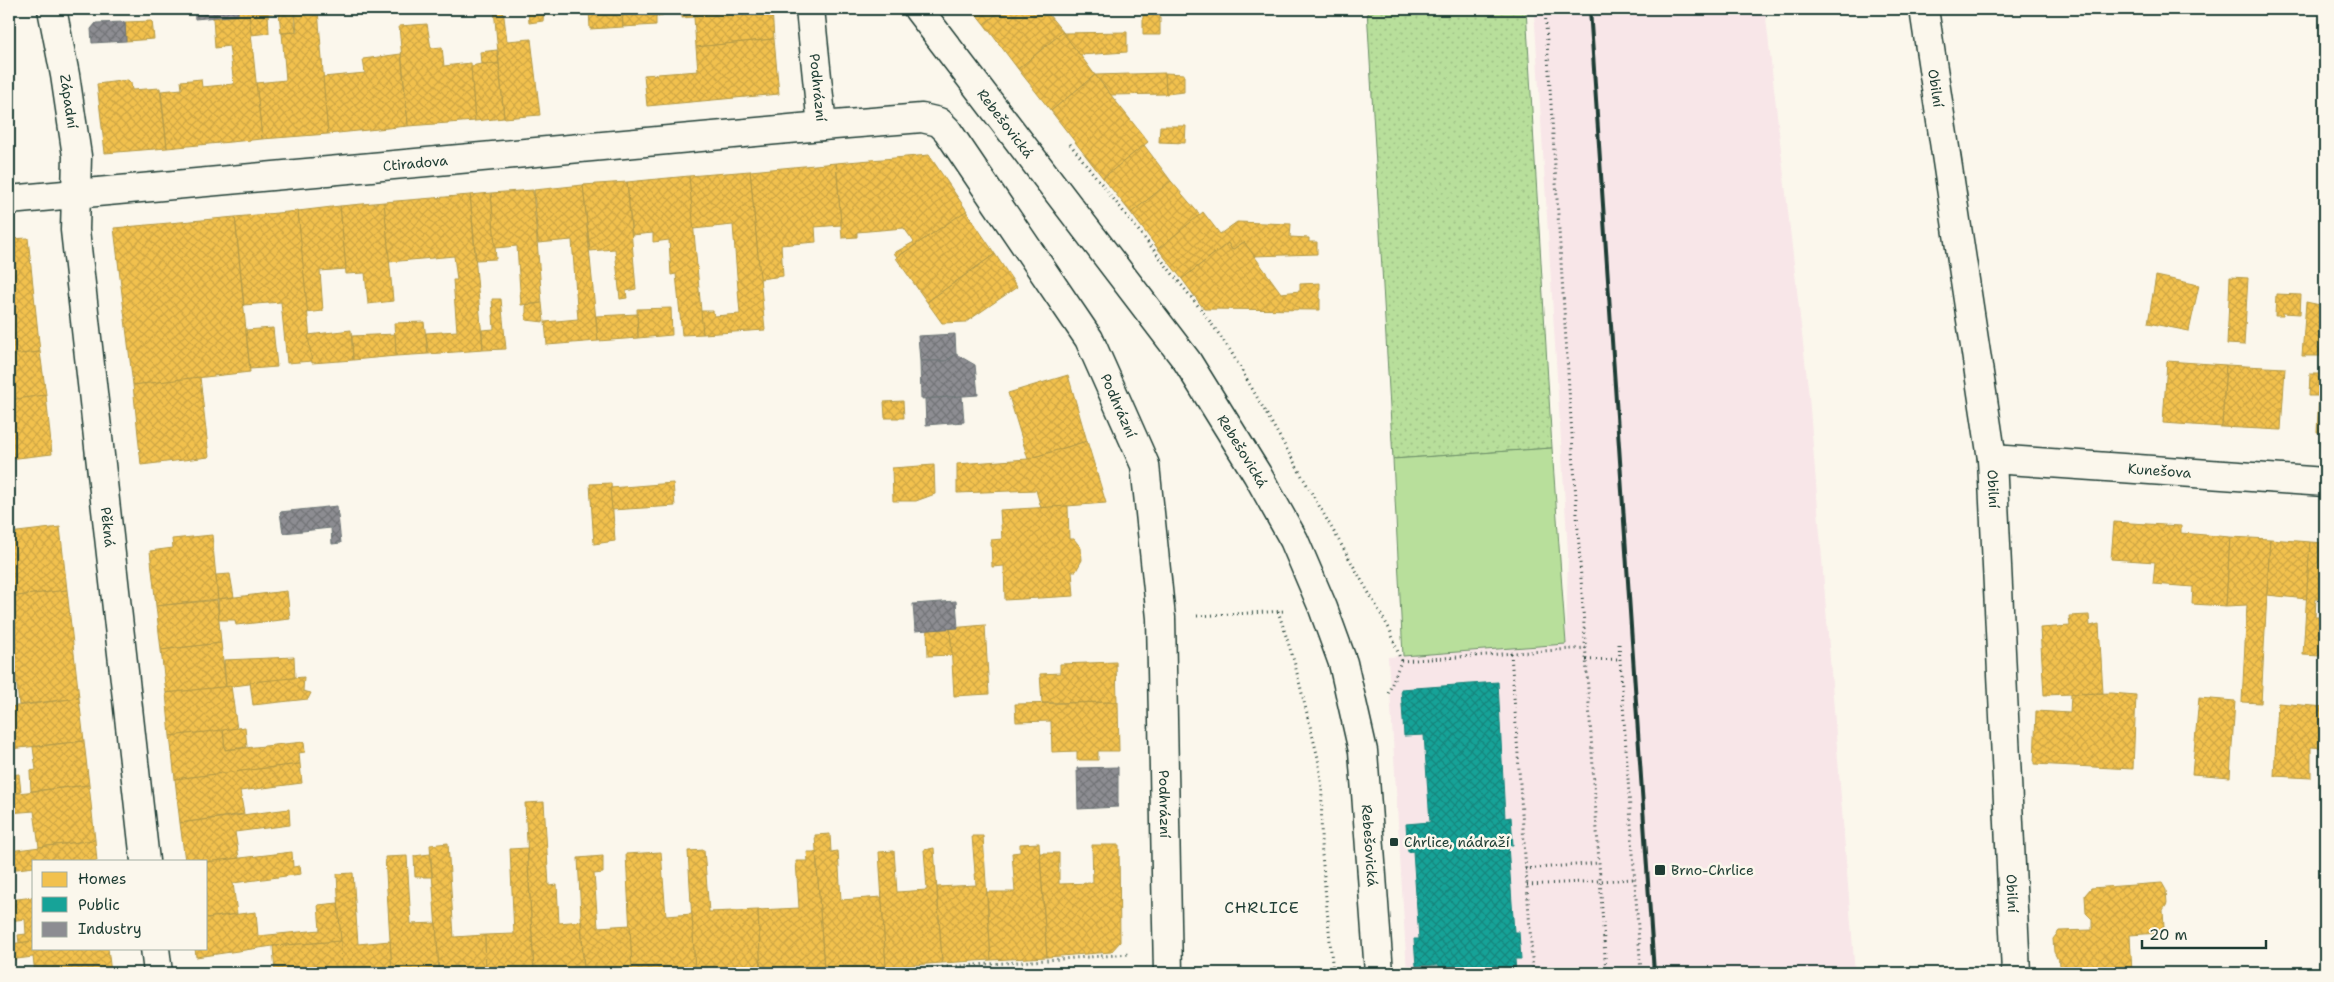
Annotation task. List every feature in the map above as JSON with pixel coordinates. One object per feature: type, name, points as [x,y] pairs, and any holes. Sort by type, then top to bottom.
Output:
[{"type":"street","name":"Západní","points":[[52,9],[66,74],[77,156],[75,194]]},
{"type":"street","name":"Podhrázní","points":[[810,9],[822,126],[922,118],[939,122],[943,126],[1089,339],[1146,466],[1161,618],[1168,973]]},
{"type":"street","name":"Rebešovická","points":[[918,9],[1187,360],[1257,474],[1294,540],[1323,608],[1343,663],[1363,751],[1379,973]]},
{"type":"street","name":"Obilní","points":[[1924,9],[1992,459],[2016,973]]},
{"type":"street","name":"Ctiradova","points":[[9,200],[822,126]]},
{"type":"street","name":"Pěkná","points":[[75,194],[75,230],[145,860]]},
{"type":"street","name":"Kunešova","points":[[1992,459],[2325,482]]},
{"type":"street","points":[[155,950],[158,973]]},
{"type":"path","points":[[1546,9],[1606,973]]},
{"type":"path","points":[[1278,611],[1299,680],[1318,758],[1322,788],[1321,844],[1333,973]]},
{"type":"path","points":[[1190,617],[1266,612]]},
{"type":"path","points":[[1619,644],[1641,973]]},
{"type":"path","points":[[1401,661],[1586,648]]},
{"type":"path","points":[[1511,653],[1533,973]]},
{"type":"path","points":[[1586,660],[1620,659]]},
{"type":"path","points":[[1525,869],[1599,863]]},
{"type":"path","points":[[1527,885],[1634,878]]},
{"type":"path","points":[[862,973],[1131,956],[1131,946]]},
{"type":"shaded area","points":[[1534,9],[1765,9],[1809,396],[1855,973],[1407,973],[1388,657],[1566,643],[1568,553]]},
{"type":"green space","points":[[1367,9],[1526,9],[1552,448],[1393,459]]},
{"type":"green space","points":[[1552,448],[1566,644],[1403,656],[1393,459]]},
{"type":"building: Homes","points":[[238,9],[324,9],[324,10],[238,15]]},
{"type":"building: Homes","points":[[494,9],[503,9],[507,41],[531,39],[540,115],[504,118]]},
{"type":"building: Homes","points":[[528,9],[544,9],[543,21],[529,23]]},
{"type":"building: Homes","points":[[544,9],[589,9],[589,15],[543,14]]},
{"type":"building: Homes","points":[[589,9],[622,9],[623,27],[590,29]]},
{"type":"building: Homes","points":[[622,9],[662,9],[662,16],[656,16],[656,25],[623,27]]},
{"type":"building: Homes","points":[[682,9],[772,9],[774,39],[696,47],[694,17],[682,18]]},
{"type":"building: Homes","points":[[972,9],[1003,9],[984,24]]},
{"type":"building: Homes","points":[[1003,9],[1044,9],[1063,32],[1018,69],[984,24]]},
{"type":"building: Homes","points":[[1052,9],[1140,9],[1140,11],[1054,12]]},
{"type":"building: Homes","points":[[318,10],[328,134],[262,139],[256,83],[286,80],[282,33],[297,32],[295,12]]},
{"type":"building: Homes","points":[[1160,10],[1160,35],[1143,35],[1143,12]]},
{"type":"building: Homes","points":[[279,12],[294,12],[296,32],[281,33]]},
{"type":"building: Homes","points":[[268,13],[269,33],[251,35],[249,14]]},
{"type":"building: Homes","points":[[249,14],[262,139],[167,148],[161,91],[182,89],[181,81],[201,79],[202,87],[234,84],[229,46],[215,48],[213,18]]},
{"type":"building: Homes","points":[[152,21],[154,39],[126,41],[125,22]]},
{"type":"building: Homes","points":[[427,24],[431,48],[442,47],[444,66],[471,63],[475,121],[408,126],[399,26]]},
{"type":"building: Homes","points":[[1063,32],[1095,75],[1051,111],[1018,69]]},
{"type":"building: Homes","points":[[1127,32],[1127,52],[1080,55],[1063,33]]},
{"type":"building: Homes","points":[[774,39],[779,94],[647,106],[644,75],[698,71],[696,47]]},
{"type":"building: Homes","points":[[497,50],[499,64],[481,64],[480,52]]},
{"type":"building: Homes","points":[[401,54],[408,126],[328,134],[323,77],[365,73],[363,59]]},
{"type":"building: Homes","points":[[499,64],[504,118],[475,121],[471,66]]},
{"type":"building: Homes","points":[[1165,73],[1184,74],[1184,92],[1166,94]]},
{"type":"building: Homes","points":[[1165,73],[1166,94],[1111,95],[1095,75]]},
{"type":"building: Homes","points":[[1095,75],[1148,142],[1103,178],[1051,111]]},
{"type":"building: Homes","points":[[128,80],[131,83],[132,90],[160,88],[167,148],[105,153],[97,84]]},
{"type":"building: Homes","points":[[1160,126],[1186,126],[1185,143],[1159,142]]},
{"type":"building: Homes","points":[[1144,145],[1171,181],[1131,213],[1103,178]]},
{"type":"building: Homes","points":[[929,155],[967,211],[897,257],[894,253],[914,242],[904,228],[857,232],[857,237],[842,238],[836,163]]},
{"type":"building: Homes","points":[[836,163],[841,225],[815,227],[816,242],[781,245],[783,276],[760,279],[750,171]]},
{"type":"building: Homes","points":[[750,171],[765,330],[703,334],[700,311],[713,311],[714,316],[740,314],[733,225],[693,229],[689,176]]},
{"type":"building: Homes","points":[[689,176],[703,334],[682,335],[676,274],[671,275],[669,240],[653,242],[653,233],[632,235],[627,182]]},
{"type":"building: Homes","points":[[1171,181],[1200,215],[1158,249],[1131,213]]},
{"type":"building: Homes","points":[[627,182],[636,289],[626,291],[627,298],[620,299],[615,249],[590,251],[583,185]]},
{"type":"building: Homes","points":[[583,185],[598,341],[547,345],[545,322],[578,319],[572,240],[538,243],[534,190]]},
{"type":"building: Homes","points":[[533,190],[542,303],[521,305],[517,246],[495,248],[491,193]]},
{"type":"building: Homes","points":[[491,193],[496,259],[476,260],[470,195]]},
{"type":"building: Homes","points":[[470,195],[483,350],[428,354],[426,333],[457,331],[453,280],[457,280],[454,256],[389,262],[384,202]]},
{"type":"building: Homes","points":[[384,202],[393,301],[368,304],[365,273],[346,274],[340,206]]},
{"type":"building: Homes","points":[[340,206],[346,269],[320,271],[323,311],[306,313],[298,211]]},
{"type":"building: Homes","points":[[298,211],[312,361],[287,363],[281,302],[244,305],[235,217]]},
{"type":"building: Homes","points":[[966,211],[995,254],[927,302],[896,258]]},
{"type":"building: Homes","points":[[1203,212],[1220,234],[1237,222],[1291,224],[1290,237],[1309,238],[1309,242],[1317,242],[1317,254],[1254,256],[1244,242],[1232,250],[1228,243],[1182,279],[1158,249]]},
{"type":"building: Homes","points":[[235,217],[250,372],[133,385],[114,228]]},
{"type":"building: Homes","points":[[28,238],[40,352],[9,355],[9,239]]},
{"type":"building: Homes","points":[[1244,242],[1281,293],[1300,291],[1300,284],[1320,283],[1320,310],[1204,309],[1182,279],[1228,243],[1232,250]]},
{"type":"building: Homes","points":[[995,254],[1017,287],[966,322],[942,323],[927,302]]},
{"type":"building: Homes","points":[[2156,276],[2199,285],[2189,331],[2148,323]]},
{"type":"building: Homes","points":[[2230,277],[2248,278],[2244,345],[2227,344]]},
{"type":"building: Homes","points":[[2276,294],[2301,295],[2300,314],[2283,313],[2283,316],[2275,316]]},
{"type":"building: Homes","points":[[492,299],[501,299],[506,349],[483,350],[482,330],[494,329]]},
{"type":"building: Homes","points":[[2306,302],[2325,306],[2324,356],[2302,356]]},
{"type":"building: Homes","points":[[542,303],[544,322],[526,320],[526,305]]},
{"type":"building: Homes","points":[[671,308],[672,335],[638,338],[637,309]]},
{"type":"building: Homes","points":[[637,314],[638,338],[598,341],[596,316]]},
{"type":"building: Homes","points":[[424,322],[428,354],[396,356],[394,323]]},
{"type":"building: Homes","points":[[273,328],[277,367],[250,369],[246,330]]},
{"type":"building: Homes","points":[[351,330],[353,360],[312,363],[308,335]]},
{"type":"building: Homes","points":[[395,334],[396,356],[353,360],[352,336]]},
{"type":"building: Homes","points":[[40,352],[46,395],[9,400],[9,355]]},
{"type":"building: Homes","points":[[2167,361],[2226,365],[2222,427],[2163,423]]},
{"type":"building: Homes","points":[[2226,365],[2285,368],[2281,430],[2222,427]]},
{"type":"building: Homes","points":[[2321,365],[2325,366],[2325,433],[2317,432],[2319,396],[2309,396],[2310,374],[2320,374]]},
{"type":"building: Homes","points":[[1068,375],[1087,441],[1028,459],[1008,393]]},
{"type":"building: Homes","points":[[200,377],[209,457],[141,465],[133,385]]},
{"type":"building: Homes","points":[[46,395],[52,454],[9,459],[9,400]]},
{"type":"building: Homes","points":[[903,401],[904,418],[885,418],[884,402]]},
{"type":"building: Homes","points":[[1087,441],[1106,503],[1041,508],[1036,490],[957,493],[957,464],[1028,459]]},
{"type":"building: Homes","points":[[934,465],[935,494],[916,501],[893,501],[892,468]]},
{"type":"building: Homes","points":[[611,483],[615,541],[594,544],[590,484]]},
{"type":"building: Homes","points":[[673,483],[675,506],[612,510],[610,488]]},
{"type":"building: Homes","points":[[1068,506],[1069,539],[1074,539],[1081,548],[1082,560],[1076,571],[1072,571],[1074,596],[1005,600],[1004,566],[992,567],[991,540],[1002,539],[1000,510]]},
{"type":"building: Homes","points":[[2114,522],[2181,526],[2181,533],[2230,537],[2226,606],[2192,604],[2193,587],[2153,584],[2155,562],[2111,559]]},
{"type":"building: Homes","points":[[60,527],[67,590],[9,597],[9,533]]},
{"type":"building: Homes","points":[[212,535],[218,599],[156,606],[150,551],[173,548],[172,539]]},
{"type":"building: Homes","points":[[2230,537],[2270,539],[2261,703],[2242,702],[2247,605],[2226,606]]},
{"type":"building: Homes","points":[[2270,539],[2310,542],[2307,599],[2267,595]]},
{"type":"building: Homes","points":[[2310,542],[2325,543],[2325,600],[2316,599],[2315,617],[2322,617],[2320,656],[2303,655]]},
{"type":"building: Homes","points":[[230,574],[234,597],[218,599],[216,575]]},
{"type":"building: Homes","points":[[67,590],[79,698],[19,705],[11,631],[9,631],[9,597]]},
{"type":"building: Homes","points":[[287,591],[290,619],[236,625],[235,620],[219,620],[218,599]]},
{"type":"building: Homes","points":[[217,600],[221,643],[161,650],[156,606]]},
{"type":"building: Homes","points":[[2089,615],[2090,626],[2099,624],[2103,693],[2044,695],[2040,628],[2070,626],[2069,616]]},
{"type":"building: Homes","points":[[985,625],[989,694],[954,696],[950,628]]},
{"type":"building: Homes","points":[[950,628],[952,655],[928,656],[927,630]]},
{"type":"building: Homes","points":[[221,643],[226,687],[166,693],[161,650]]},
{"type":"building: Homes","points":[[294,657],[295,678],[226,687],[224,660]]},
{"type":"building: Homes","points":[[1116,662],[1117,702],[1042,703],[1040,674],[1060,673],[1060,664]]},
{"type":"building: Homes","points":[[304,677],[303,691],[311,693],[308,699],[253,705],[250,682]]},
{"type":"building: Homes","points":[[231,686],[237,729],[170,736],[166,693]]},
{"type":"building: Homes","points":[[2111,693],[2136,695],[2133,769],[2034,764],[2036,711],[2070,713],[2071,694]]},
{"type":"building: Homes","points":[[79,698],[84,741],[10,749],[9,707]]},
{"type":"building: Homes","points":[[2199,698],[2235,701],[2230,777],[2192,774]]},
{"type":"building: Homes","points":[[1118,702],[1119,751],[1098,751],[1098,760],[1077,760],[1077,751],[1052,752],[1051,721],[1016,722],[1015,704]]},
{"type":"building: Homes","points":[[2278,703],[2325,707],[2325,748],[2311,747],[2311,778],[2274,776]]},
{"type":"building: Homes","points":[[245,727],[247,747],[225,750],[223,730]]},
{"type":"building: Homes","points":[[223,730],[225,750],[304,742],[305,752],[299,753],[300,764],[175,779],[170,736]]},
{"type":"building: Homes","points":[[84,741],[89,785],[31,791],[30,771],[36,770],[33,747]]},
{"type":"building: Homes","points":[[300,764],[302,783],[240,791],[244,814],[180,823],[175,779]]},
{"type":"building: Homes","points":[[19,774],[21,792],[9,794],[9,775]]},
{"type":"building: Homes","points":[[89,785],[95,840],[39,847],[34,811],[9,813],[9,794]]},
{"type":"building: Homes","points":[[544,802],[549,886],[557,885],[559,923],[581,921],[584,973],[534,973],[525,803]]},
{"type":"building: Homes","points":[[289,809],[290,825],[235,832],[239,858],[208,862],[208,860],[185,860],[180,823]]},
{"type":"building: Homes","points":[[830,834],[831,852],[838,851],[841,900],[882,897],[886,967],[824,971],[815,835]]},
{"type":"building: Homes","points":[[972,836],[983,836],[991,960],[942,963],[937,887],[976,885]]},
{"type":"building: Homes","points":[[95,840],[97,860],[32,860],[32,867],[9,870],[9,851]]},
{"type":"building: Homes","points":[[448,843],[454,937],[485,935],[486,973],[439,973],[430,845]]},
{"type":"building: Homes","points":[[1039,843],[1047,957],[991,960],[987,892],[1015,892],[1012,853],[1020,852],[1020,844]]},
{"type":"building: Homes","points":[[1092,845],[1119,845],[1120,942],[1111,952],[1047,957],[1040,853],[1059,853],[1059,884],[1093,883]]},
{"type":"building: Homes","points":[[527,848],[534,973],[486,973],[485,935],[514,934],[510,849]]},
{"type":"building: Homes","points":[[934,848],[942,963],[886,967],[879,852],[894,851],[897,892],[927,890],[924,850]]},
{"type":"building: Homes","points":[[704,850],[709,912],[758,910],[761,973],[695,973],[688,851]]},
{"type":"building: Homes","points":[[292,852],[293,867],[300,866],[301,874],[233,883],[237,914],[208,918],[208,862]]},
{"type":"building: Homes","points":[[661,852],[666,916],[692,914],[695,973],[632,973],[626,854]]},
{"type":"building: Homes","points":[[807,852],[816,852],[824,971],[761,973],[758,910],[799,908],[796,861],[808,861]]},
{"type":"building: Homes","points":[[430,854],[432,877],[415,877],[414,856]]},
{"type":"building: Homes","points":[[407,856],[411,924],[436,923],[439,973],[392,973],[385,857]]},
{"type":"building: Homes","points":[[603,856],[603,873],[594,874],[598,927],[630,925],[632,973],[584,973],[578,858]]},
{"type":"building: Homes","points":[[353,873],[358,944],[390,941],[392,973],[342,973],[337,874]]},
{"type":"building: Homes","points":[[2162,883],[2166,890],[2167,904],[2163,910],[2164,928],[2159,933],[2130,935],[2132,973],[2060,973],[2060,964],[2054,952],[2053,939],[2059,931],[2092,930],[2092,919],[2086,913],[2085,895],[2091,888]]},
{"type":"building: Homes","points":[[32,897],[32,941],[19,943],[18,935],[26,934],[25,919],[9,921],[9,900]]},
{"type":"building: Homes","points":[[338,903],[341,941],[273,946],[196,957],[195,950],[208,950],[208,918],[256,912],[258,936],[320,930],[318,905]]},
{"type":"building: Homes","points":[[32,941],[32,950],[108,950],[111,973],[35,973],[33,957],[9,960],[9,944]]},
{"type":"building: Homes","points":[[341,941],[342,973],[275,973],[273,946]]},
{"type":"building: Public","points":[[1498,682],[1505,818],[1511,817],[1513,845],[1508,845],[1514,932],[1519,932],[1521,959],[1515,959],[1516,973],[1439,973],[1439,965],[1416,966],[1414,939],[1419,939],[1413,851],[1408,852],[1406,824],[1430,822],[1424,735],[1404,736],[1401,689]]},
{"type":"building: Industry","points":[[194,9],[238,9],[238,15],[195,19]]},
{"type":"building: Industry","points":[[125,22],[126,41],[92,43],[91,29],[96,23]]},
{"type":"building: Industry","points":[[955,334],[956,354],[946,361],[920,361],[918,336]]},
{"type":"building: Industry","points":[[956,354],[975,365],[978,395],[921,399],[920,361],[946,361]]},
{"type":"building: Industry","points":[[962,396],[964,422],[926,425],[925,399]]},
{"type":"building: Industry","points":[[337,506],[341,543],[332,544],[331,528],[283,533],[280,512]]},
{"type":"building: Industry","points":[[956,601],[958,628],[915,631],[913,604]]},
{"type":"building: Industry","points":[[1118,767],[1118,807],[1078,809],[1077,768]]},
{"type":"railway","points":[[1590,9],[1654,973]]},
{"type":"place","name":"Chrlice, nádraží","points":[[1394,842]]},
{"type":"place","name":"Brno-Chrlice","points":[[1660,870]]},
{"type":"district","name":"CHRLICE","points":[[1262,907]]}]
